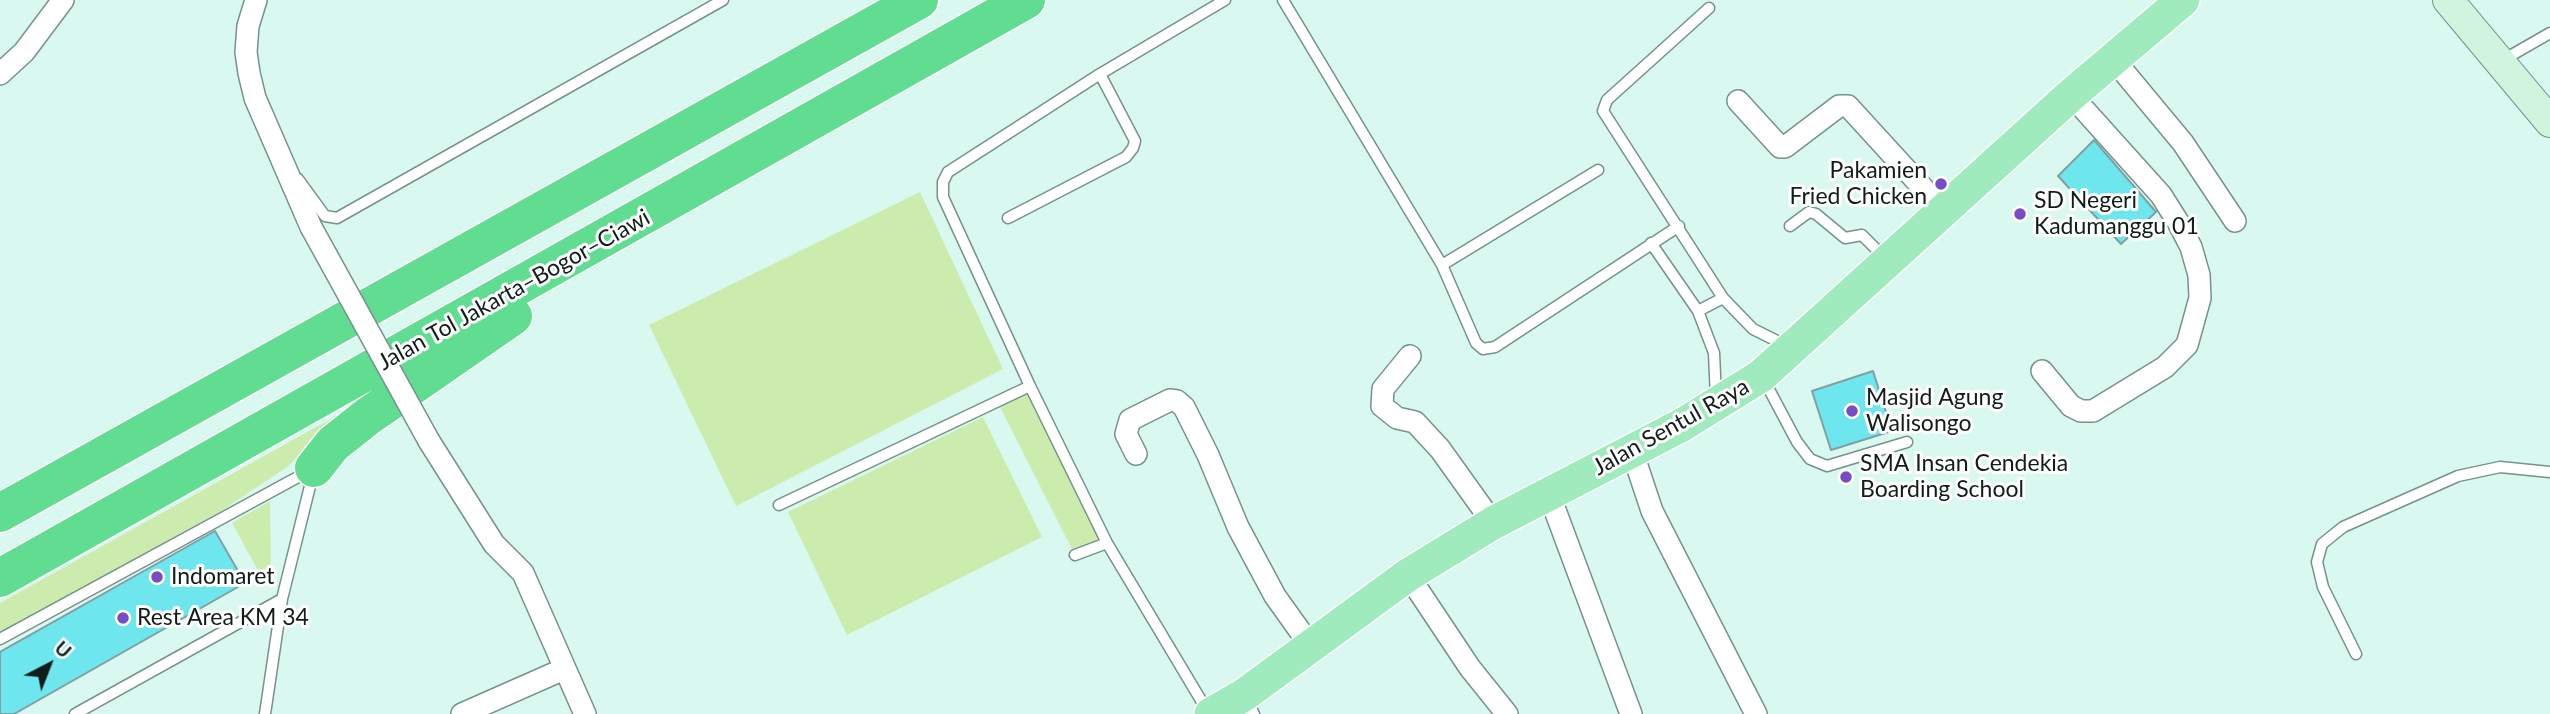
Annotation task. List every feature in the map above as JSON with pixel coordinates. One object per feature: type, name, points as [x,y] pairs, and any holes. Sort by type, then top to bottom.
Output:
[{"type":"highway","points":[[0,513],[919,0]]},
{"type":"highway","name":"Jalan Tol Jakarta–Bogor–Ciawi","points":[[0,578],[1026,0]]},
{"type":"highway","points":[[314,468],[333,444],[367,417],[708,181]]},
{"type":"main road","name":"Jalan Sentul Raya","points":[[1210,714],[1249,704],[1310,645],[1408,575],[1493,523],[1716,406],[1761,376],[1889,263],[2071,95],[2183,0]]},
{"type":"street","points":[[0,74],[24,52],[63,0]]},
{"type":"street","points":[[256,0],[247,26],[249,73],[255,98],[311,227],[429,441],[494,544],[523,573],[585,714]]},
{"type":"street","points":[[2448,0],[2550,122]]},
{"type":"street","points":[[2114,60],[2183,143],[2235,220]]},
{"type":"street","points":[[2042,371],[2071,406],[2081,411],[2093,411],[2165,367],[2188,345],[2200,298],[2199,275],[2191,247],[2161,195],[2071,95]]},
{"type":"street","points":[[1738,101],[1780,147],[1785,147],[1839,106],[1848,106],[1944,211]]},
{"type":"street","points":[[1410,356],[1383,389],[1382,406],[1397,418],[1415,422],[1432,440],[1493,523]]},
{"type":"street","points":[[1136,454],[1126,434],[1126,426],[1130,420],[1170,400],[1177,401],[1184,407],[1208,455],[1238,527],[1275,596],[1310,645]]},
{"type":"street","points":[[1632,451],[1652,511],[1756,714]]},
{"type":"street","points":[[1549,494],[1631,714]]},
{"type":"street","points":[[1408,575],[1470,667],[1507,714]]},
{"type":"street","points":[[462,714],[564,669]]},
{"type":"lane","points":[[281,156],[325,216],[337,218],[723,0]]},
{"type":"lane","points":[[1210,714],[1107,542],[1030,386],[943,197],[943,182],[948,172],[1100,74],[1225,0]]},
{"type":"lane","points":[[1283,0],[1442,265],[1476,343],[1483,349],[1494,347],[1679,226]]},
{"type":"lane","points":[[1709,8],[1607,100],[1603,111],[1723,298],[1753,329],[1793,348]]},
{"type":"lane","points":[[2500,61],[2550,33]]},
{"type":"lane","points":[[1008,218],[1126,157],[1133,148],[1135,141],[1100,74]]},
{"type":"lane","points":[[1442,265],[1598,170]]},
{"type":"lane","points":[[1790,226],[1809,212],[1816,214],[1845,238],[1861,235],[1889,263]]},
{"type":"lane","points":[[1651,243],[1698,311],[1714,353],[1716,406]]},
{"type":"lane","points":[[1698,311],[1723,298]]},
{"type":"lane","points":[[1761,376],[1797,442],[1810,459],[1827,466],[1907,442]]},
{"type":"lane","points":[[779,505],[1030,386]]},
{"type":"lane","points":[[2356,654],[2323,587],[2318,562],[2322,544],[2343,527],[2458,476],[2500,467],[2550,472]]},
{"type":"lane","points":[[265,714],[282,599],[314,468]]},
{"type":"lane","points":[[0,639],[314,468]]},
{"type":"lane","points":[[1075,555],[1107,542]]},
{"type":"lane","points":[[75,714],[282,599]]},
{"type":"green space","points":[[920,192],[1003,369],[736,506],[649,325]]},
{"type":"green space","points":[[1030,386],[1107,543],[1075,555],[997,401]]},
{"type":"green space","points":[[361,402],[287,467],[221,511],[0,633],[0,603]]},
{"type":"green space","points":[[983,417],[1042,537],[847,635],[788,512]]},
{"type":"green space","points":[[270,501],[271,562],[265,583],[232,523]]},
{"type":"building","points":[[2094,140],[2156,212],[2121,244],[2058,176]]},
{"type":"building","name":"Masjid Agung Walisongo","points":[[1873,371],[1892,431],[1831,450],[1812,391]]},
{"type":"building","name":"Rest Area KM 34","points":[[215,531],[245,583],[14,714],[0,714],[0,652]]},
{"type":"place","name":"Pakamien Fried Chicken","points":[[1941,184]]},
{"type":"place","name":"SD Negeri Kadumanggu 01","points":[[2020,214]]},
{"type":"place","name":"Masjid Agung Walisongo","points":[[1852,411]]},
{"type":"place","name":"SMA Insan Cendekia Boarding School","points":[[1846,477]]},
{"type":"place","name":"Indomaret","points":[[157,577]]},
{"type":"place","name":"Rest Area KM 34","points":[[123,618]]}]
